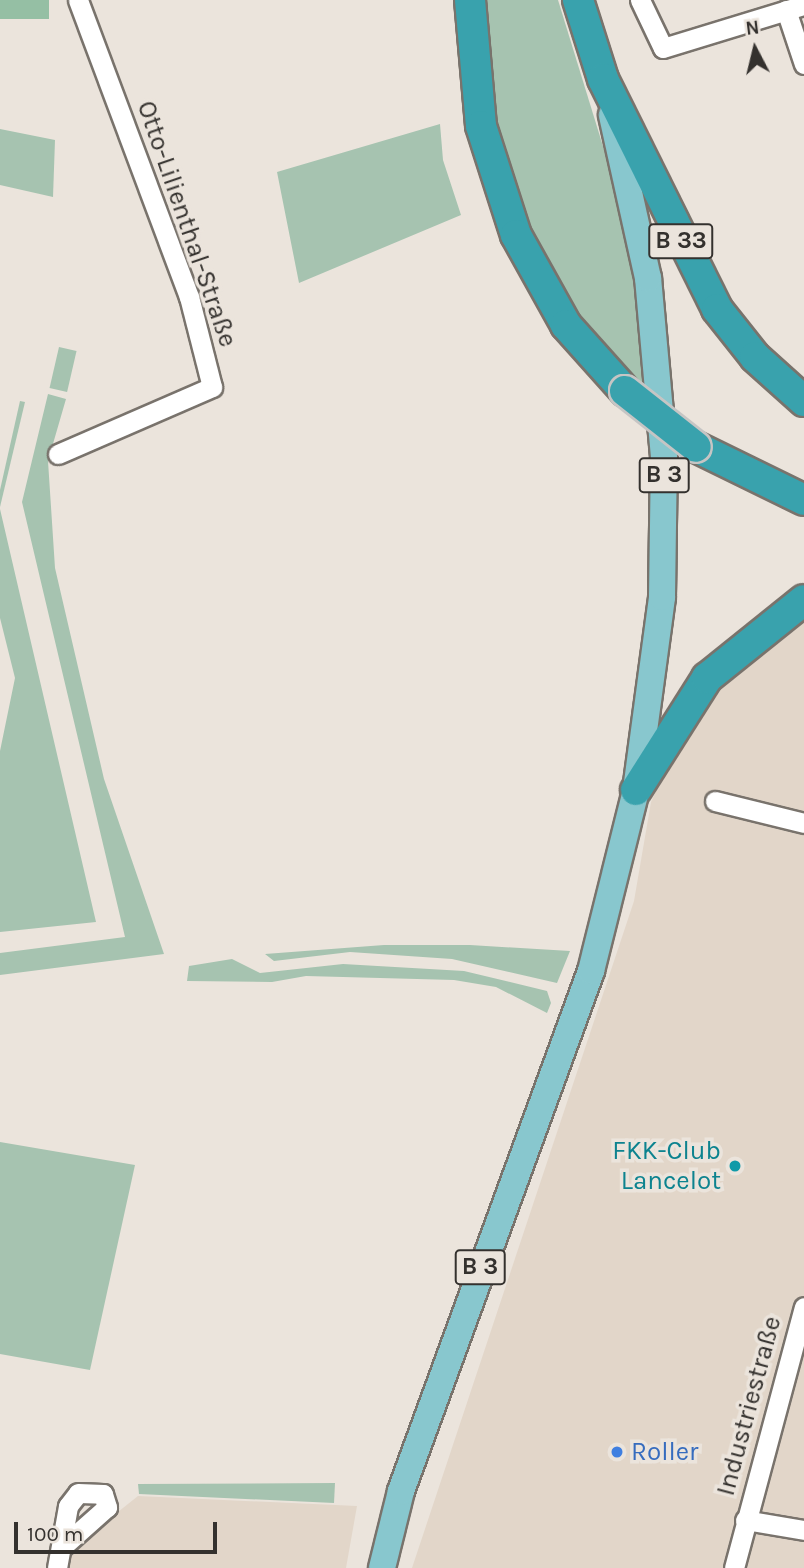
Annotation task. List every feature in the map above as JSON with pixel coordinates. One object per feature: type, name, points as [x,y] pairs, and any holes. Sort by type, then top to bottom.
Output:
[{"type":"highway","name":"B 3","points":[[577,5],[603,79]]},
{"type":"highway","points":[[473,7],[481,126],[516,235],[566,325],[625,391],[696,447],[804,500]]},
{"type":"highway","name":"B 33","points":[[603,79],[717,309],[755,357],[804,401]]},
{"type":"highway","points":[[636,790],[707,678],[804,600]]},
{"type":"main road","name":"B 3","points":[[382,1568],[401,1491],[595,958],[636,790],[662,597],[661,379],[648,278],[603,79]]},
{"type":"street","name":"Otto-Lilienthal-Straße","points":[[58,454],[212,387],[189,297],[78,0]]},
{"type":"street","points":[[640,0],[663,48],[795,8],[804,64]]},
{"type":"street","points":[[715,801],[804,823]]},
{"type":"street","name":"Industriestraße","points":[[734,1568],[804,1307]]},
{"type":"street","name":"Industriestraße","points":[[745,1520],[804,1530]]},
{"type":"street","points":[[57,1568],[62,1547]]},
{"type":"shaded area","points":[[804,619],[804,1568],[412,1568],[634,901],[651,802],[685,728],[764,641]]},
{"type":"shaded area","points":[[138,1496],[357,1506],[346,1568],[65,1568],[79,1543]]},
{"type":"green space","points":[[0,0],[49,0],[49,19],[0,19]]},
{"type":"green space","points":[[486,0],[558,0],[626,221],[646,392],[581,324],[540,266],[487,119]]},
{"type":"green space","points":[[440,124],[443,160],[461,215],[299,283],[277,172]]},
{"type":"green space","points":[[0,129],[55,140],[53,197],[0,185]]},
{"type":"green space","points":[[59,347],[77,351],[67,392],[50,388]]},
{"type":"green space","points":[[48,394],[66,399],[48,461],[55,568],[104,779],[164,954],[0,975],[0,953],[125,937],[22,502]]},
{"type":"green space","points":[[20,401],[25,402],[0,507],[0,490]]},
{"type":"green space","points":[[0,509],[96,922],[0,932],[0,751],[15,678],[0,618]]},
{"type":"green space","points":[[384,945],[470,945],[570,951],[557,983],[452,959],[350,952],[274,961],[265,954]]},
{"type":"green space","points":[[232,959],[260,973],[343,964],[464,971],[547,991],[551,1003],[547,1013],[496,987],[454,980],[306,976],[272,982],[187,981],[189,966]]},
{"type":"green space","points":[[0,1142],[135,1165],[90,1370],[0,1354]]},
{"type":"green space","points":[[335,1483],[334,1503],[139,1494],[138,1484]]},
{"type":"place","name":"FKK-Club Lancelot","points":[[735,1166]]},
{"type":"place","name":"Roller","points":[[617,1452]]}]
